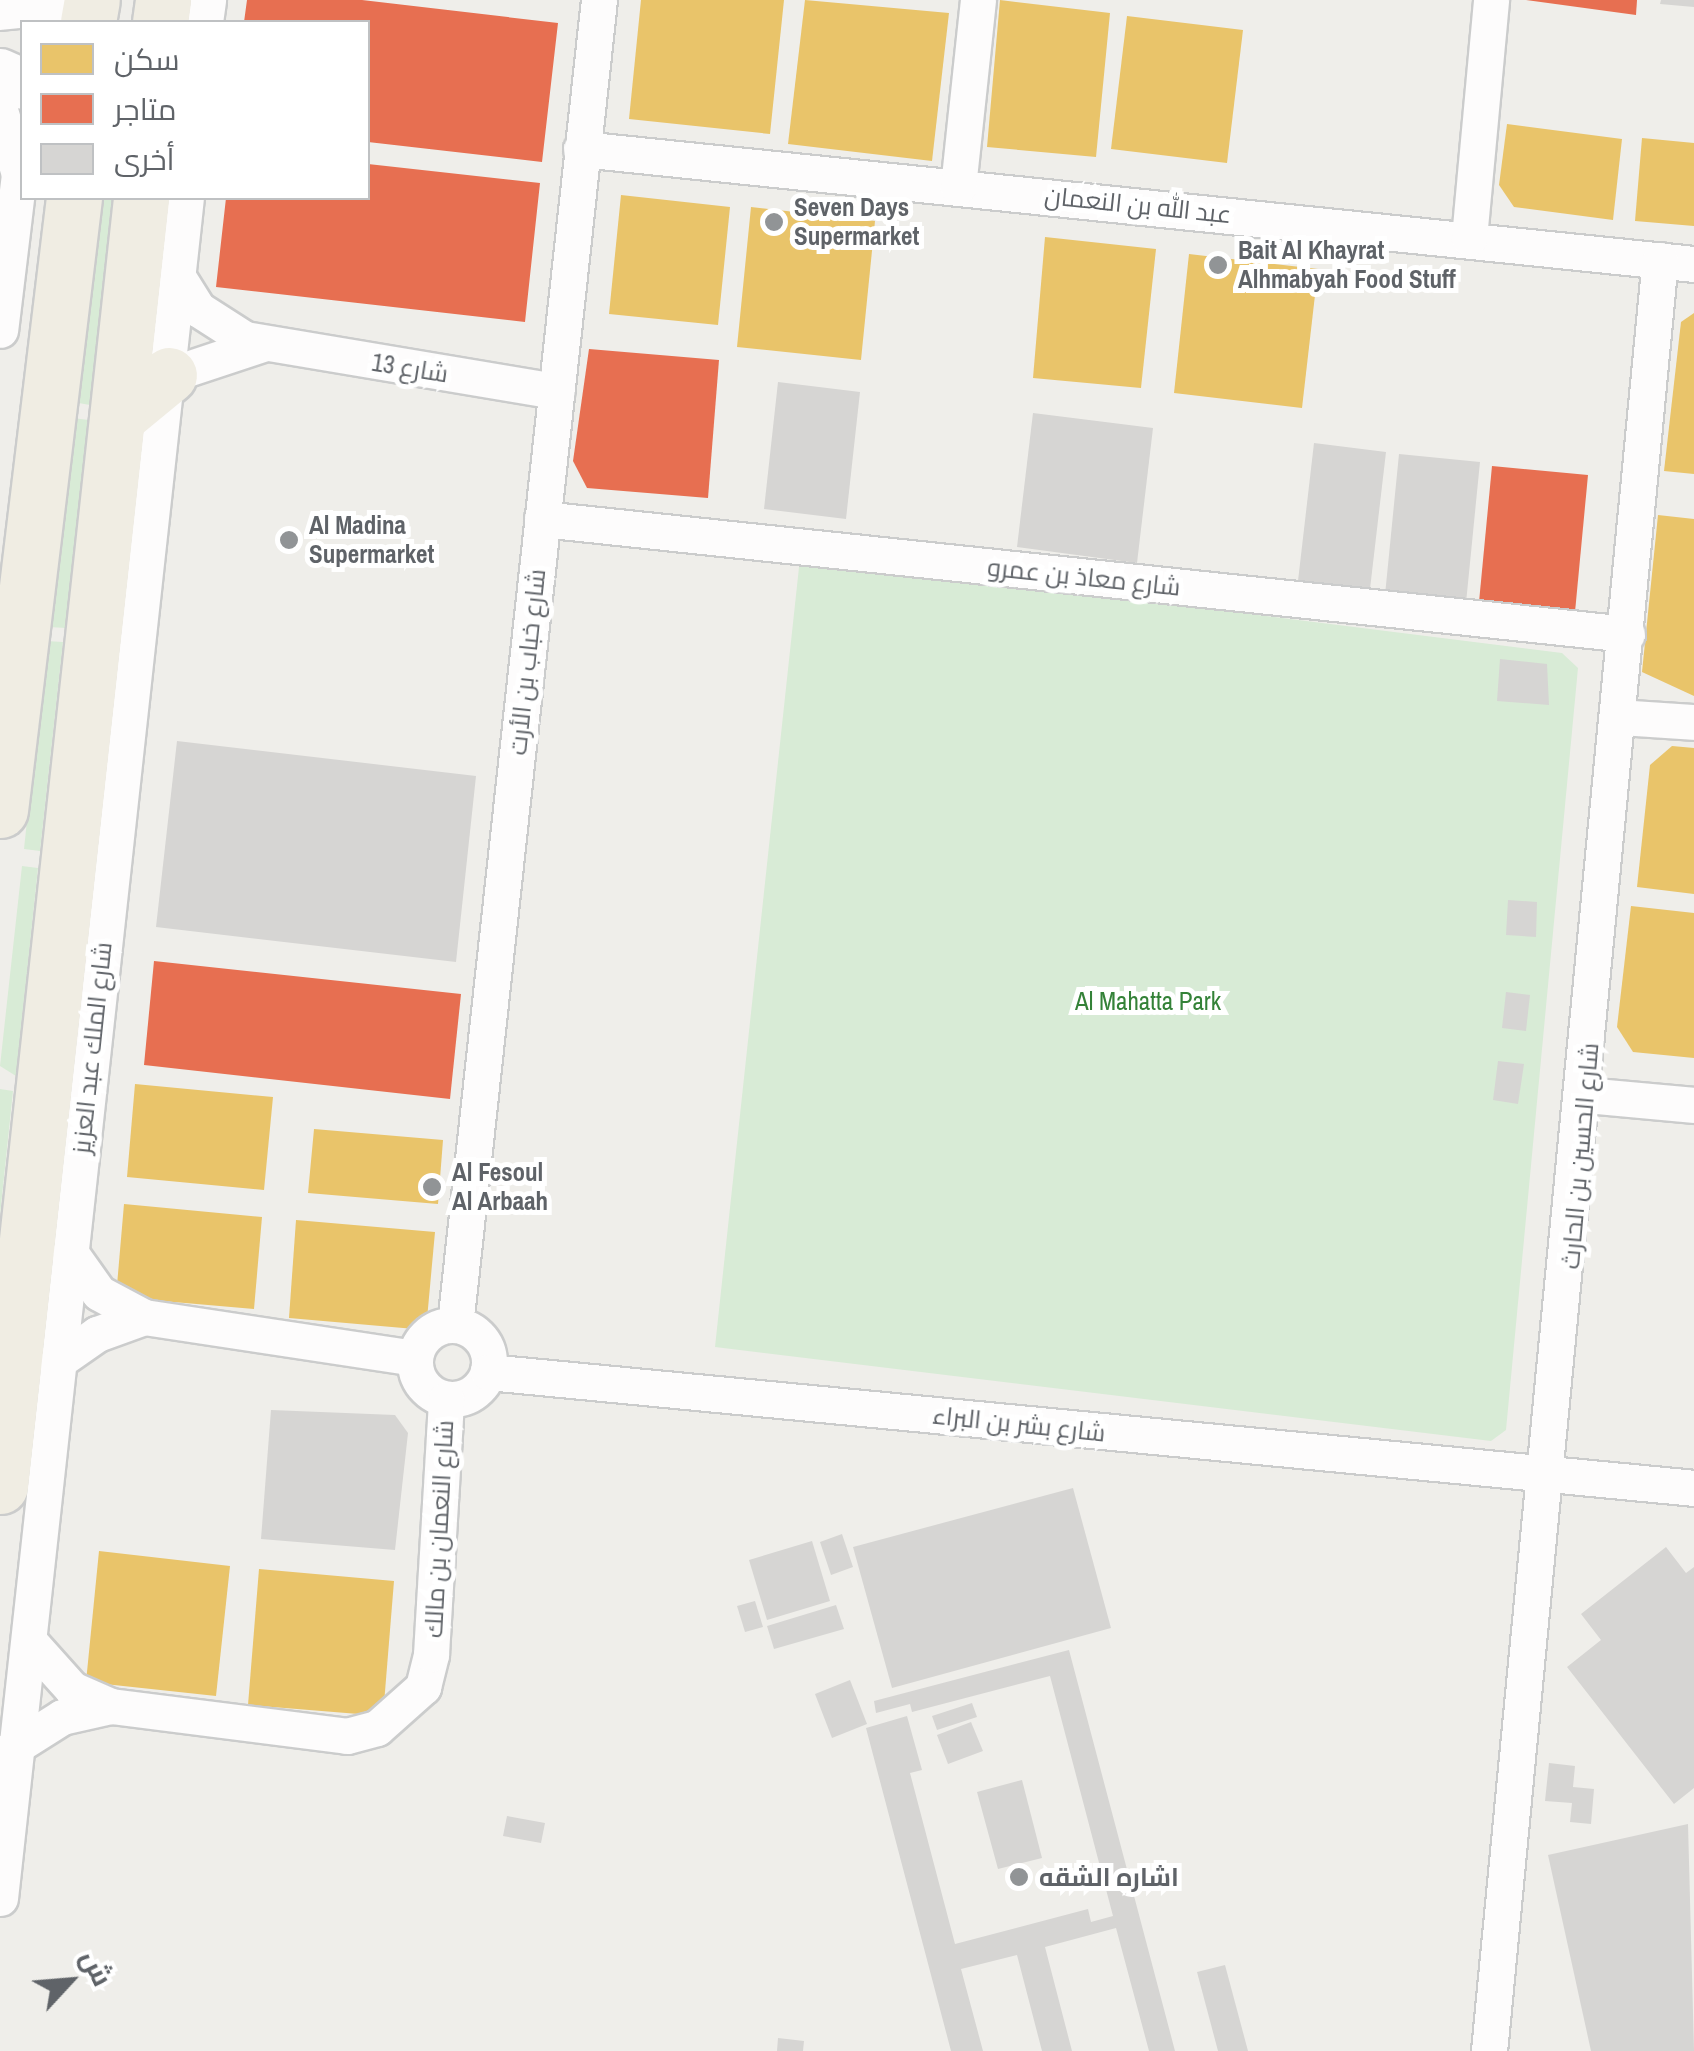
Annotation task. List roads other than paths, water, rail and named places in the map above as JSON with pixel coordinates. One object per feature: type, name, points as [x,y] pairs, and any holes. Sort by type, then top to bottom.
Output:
[{"type":"highway","points":[[0,810],[23,401],[73,200]]},
{"type":"highway","name":"شارع الملك عبد العزيز","points":[[0,1486],[141,200]]},
{"type":"highway","points":[[118,417],[169,375]]},
{"type":"highway","points":[[78,790],[115,842]]},
{"type":"street","points":[[0,6],[48,0]]},
{"type":"street","name":"شارع خباب بن الأرت","points":[[455,1325],[599,0]]},
{"type":"street","points":[[958,187],[978,0]]},
{"type":"street","points":[[1469,238],[1491,0]]},
{"type":"street","points":[[0,110],[19,174],[0,330]]},
{"type":"street","name":"عبد الله بن النعمان","points":[[581,149],[1677,262]]},
{"type":"street","name":"شارع الملك عبد العزيز","points":[[0,1898],[8,1750],[29,1641],[186,200]]},
{"type":"street","name":"شارع الحسين بن الحارث","points":[[1490,2051],[1551,1476],[1626,634],[1677,262]]},
{"type":"street","name":"شارع 13","points":[[178,277],[212,322],[263,344],[557,391]]},
{"type":"street","name":"شارع 13","points":[[169,375],[263,344]]},
{"type":"street","name":"شارع معاذ بن عمرو","points":[[542,519],[1626,634]]},
{"type":"street","points":[[1619,717],[1694,722]]},
{"type":"street","points":[[1585,1096],[1694,1105]]},
{"type":"street","points":[[70,1252],[100,1293],[144,1317],[416,1358]]},
{"type":"street","points":[[57,1362],[97,1334],[144,1317]]},
{"type":"street","points":[[455,1325],[485,1346],[488,1372],[472,1393],[446,1399],[420,1380],[416,1358],[429,1334],[455,1325]]},
{"type":"street","name":"شارع بشر بن البراء","points":[[488,1372],[1694,1488]]},
{"type":"street","name":"شارع النعمان بن مالك","points":[[29,1641],[72,1689],[111,1706],[347,1736],[403,1712],[431,1654],[446,1399]]},
{"type":"street","name":"شارع النعمان بن مالك","points":[[8,1750],[62,1717],[111,1706]]},
{"type":"place","name":"Seven Days Supermarket","points":[[774,222]]},
{"type":"place","name":"Bait Al Khayrat Alhmabyah Food Stuff","points":[[1218,265]]},
{"type":"place","name":"Al Madina Supermarket","points":[[289,540]]},
{"type":"place","name":"Al Fesoul Al Arbaah","points":[[432,1187]]},
{"type":"place","name":"اشاره الشقه","points":[[1019,1877]]},
{"type":"park label","name":"Al Mahatta Park","points":[[1148,1001]]}]
